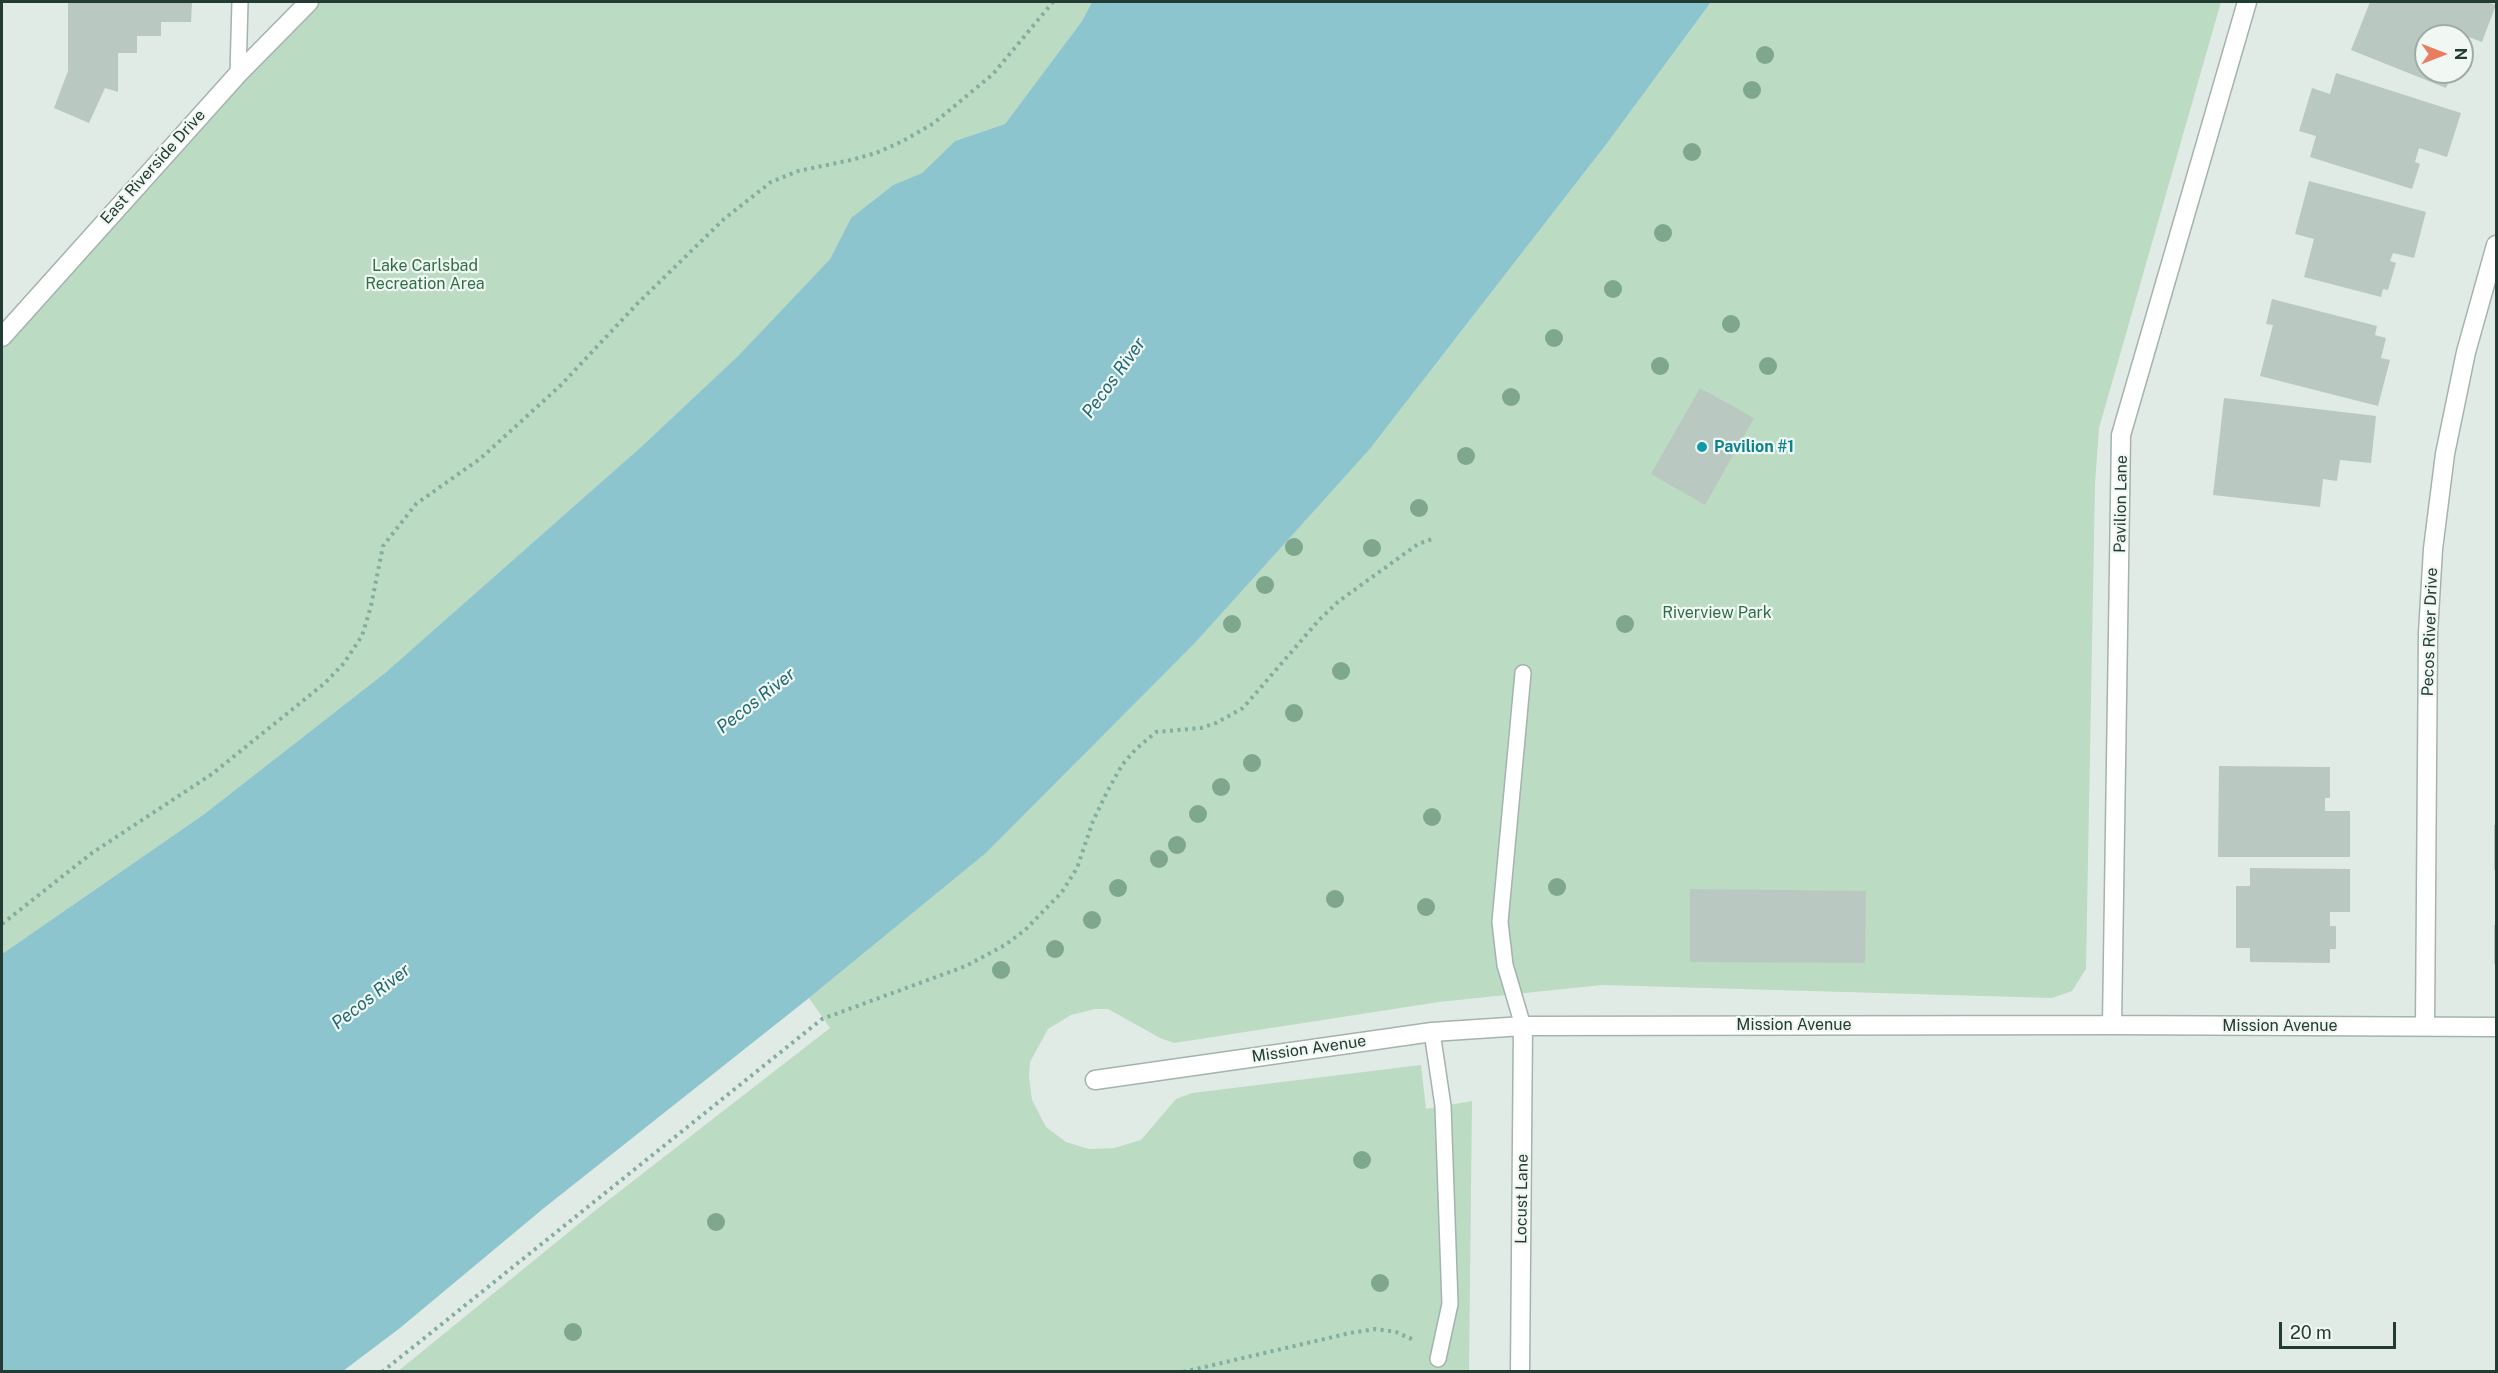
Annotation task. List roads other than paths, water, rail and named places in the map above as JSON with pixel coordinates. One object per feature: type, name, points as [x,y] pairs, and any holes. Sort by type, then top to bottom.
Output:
[{"type":"street","name":"East Riverside Drive","points":[[2,337],[238,74],[309,2]]},
{"type":"street","name":"Pavilion Lane","points":[[2112,1025],[2121,435],[2247,2]]},
{"type":"street","name":"Pecos River Drive","points":[[2425,1026],[2428,633],[2433,549],[2445,454],[2466,352],[2496,245]]},
{"type":"street","name":"Mission Avenue","points":[[1095,1080],[1432,1032],[1523,1026],[2496,1027]]},
{"type":"street","name":"Locust Lane","points":[[1520,1371],[1523,1026]]},
{"type":"lane","points":[[238,74],[240,2]]},
{"type":"lane","points":[[1523,673],[1500,922],[1505,965],[1523,1026]]},
{"type":"lane","points":[[1432,1032],[1443,1106],[1450,1304],[1438,1359]]},
{"type":"water","name":"Pecos River","points":[[1092,2],[1711,2],[1608,142],[1369,450],[1195,643],[986,853],[809,998],[544,1208],[400,1328],[343,1371],[2,1371],[2,954],[203,815],[385,673],[641,447],[738,356],[830,259],[851,218],[893,185],[922,173],[955,141],[1005,124],[1082,21]]},
{"type":"place","name":"Pavilion #1","points":[[1702,447]]},
{"type":"park label","name":"Lake Carlsbad Recreation Area","points":[[425,275]]},
{"type":"park label","name":"Riverview Park","points":[[1717,613]]}]
